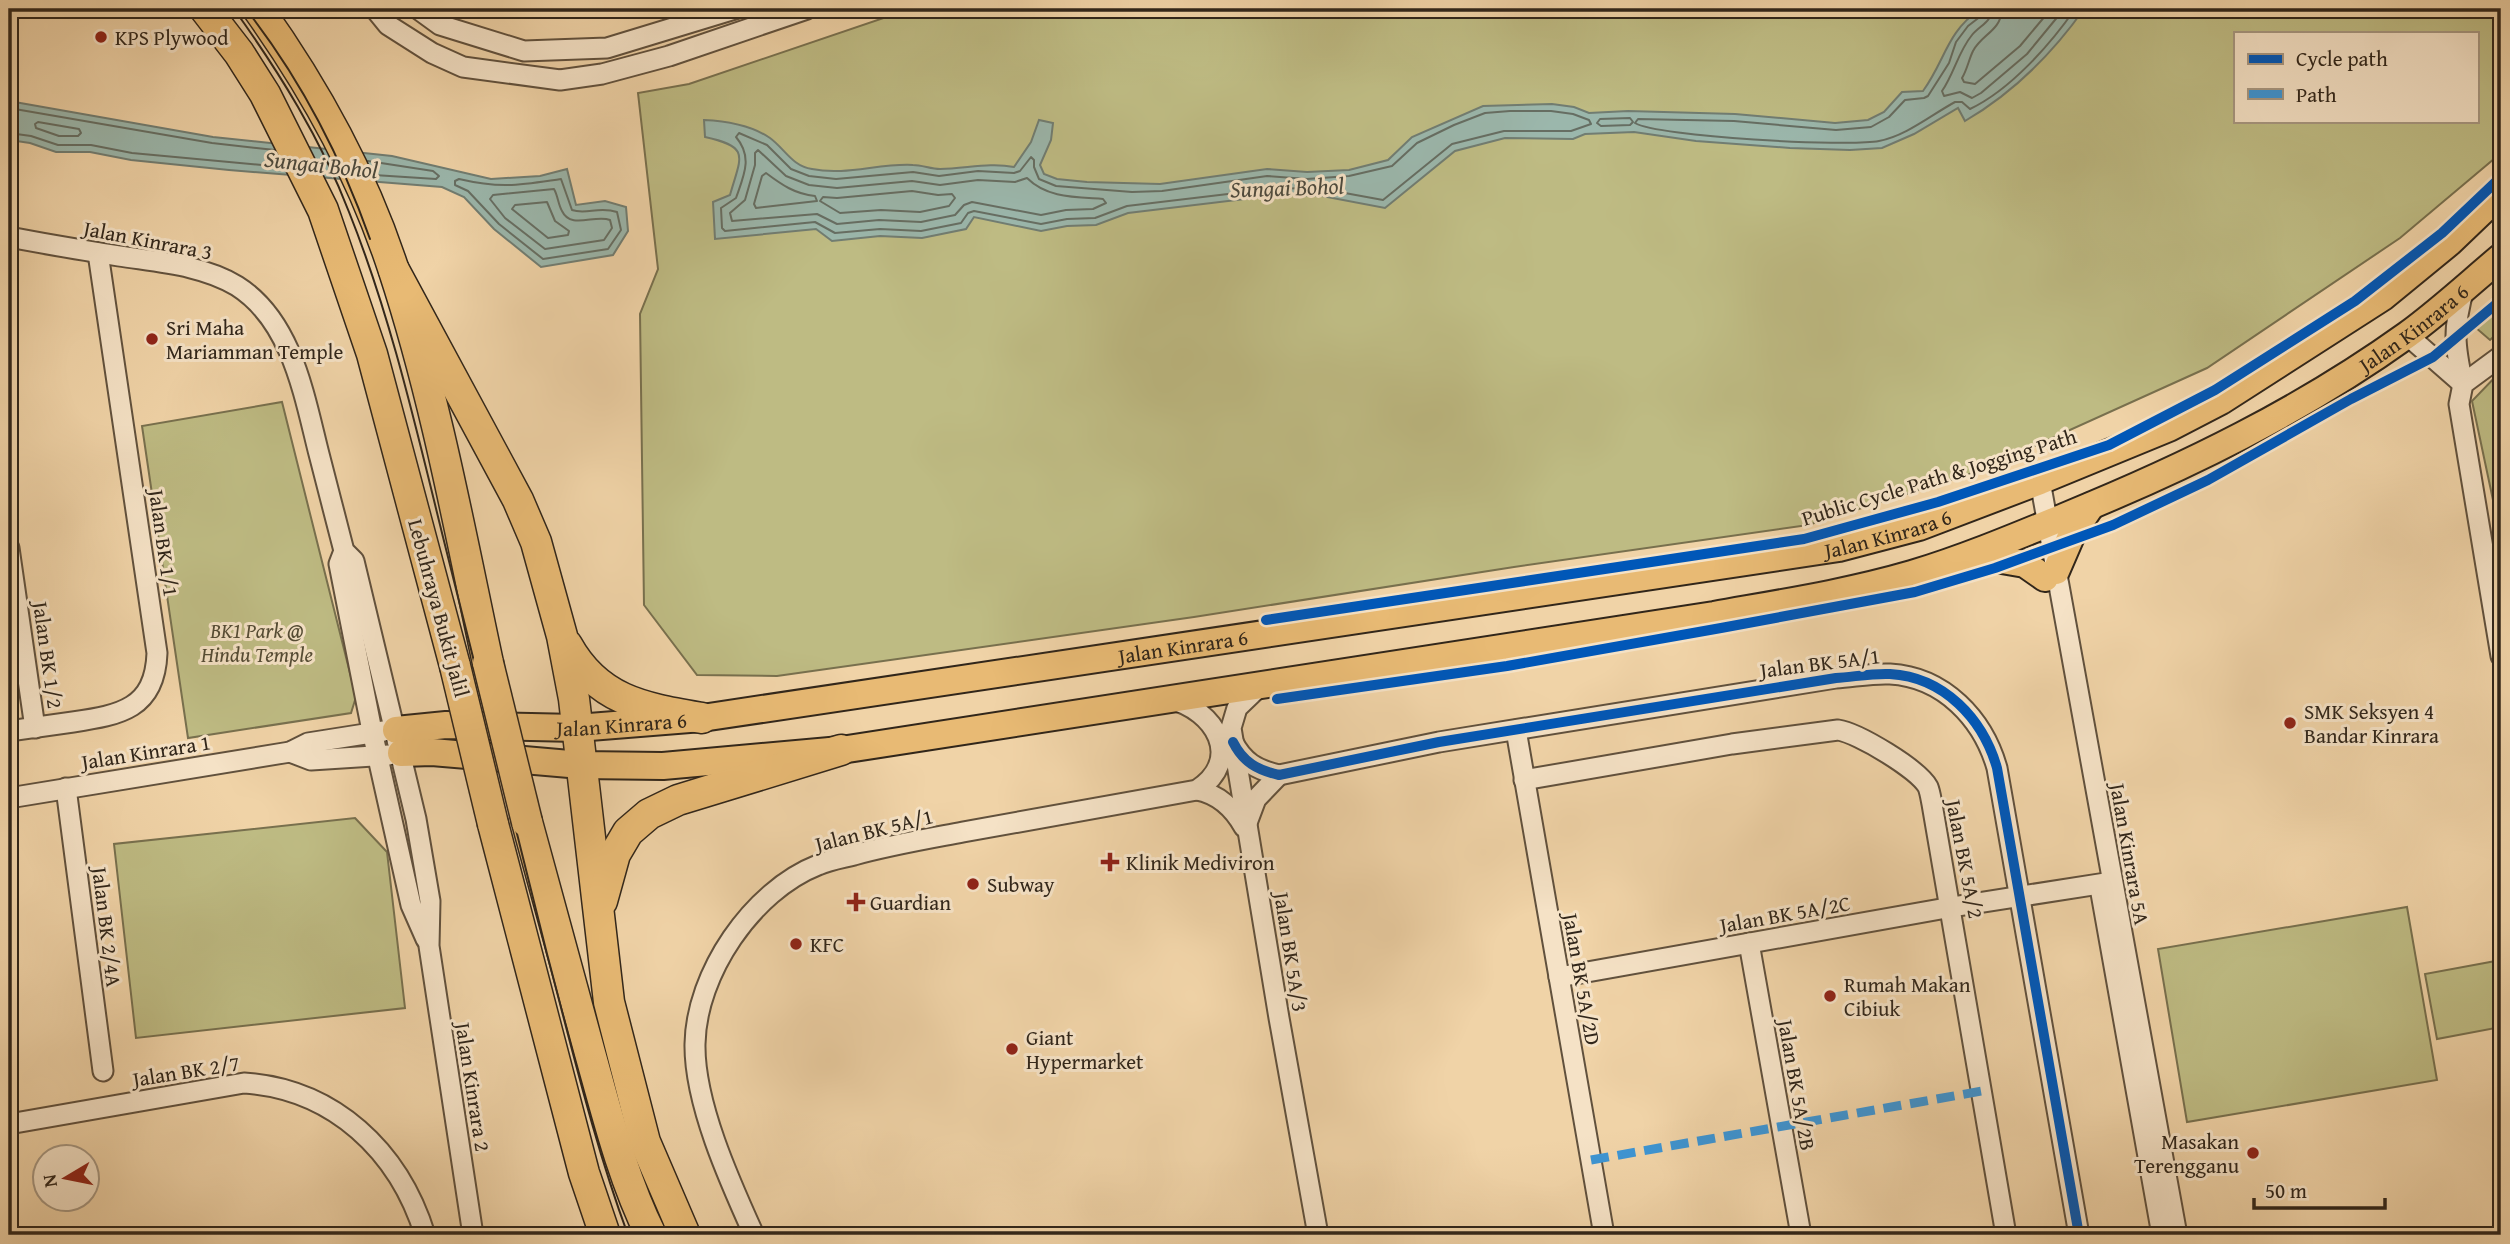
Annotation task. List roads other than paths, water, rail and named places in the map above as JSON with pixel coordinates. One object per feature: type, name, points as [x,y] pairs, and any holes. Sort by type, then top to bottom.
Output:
[{"type":"highway","name":"Lebuhraya Bukit Jalil","points":[[205,9],[240,53],[276,114],[323,210],[372,354],[455,666],[493,824],[584,1173],[605,1235]]},
{"type":"highway","name":"Lebuhraya Bukit Jalil","points":[[258,9],[296,61],[324,113],[368,205],[394,270],[437,423],[488,663],[527,822],[598,1082],[642,1218],[651,1235]]},
{"type":"highway","points":[[394,270],[518,500],[536,542],[562,636],[574,699],[610,1002],[645,1142],[685,1235]]},
{"type":"highway","points":[[562,636],[586,673],[619,697],[645,708],[702,718]]},
{"type":"highway","points":[[598,917],[615,854],[628,832],[649,814],[678,800],[841,750]]},
{"type":"main road","name":"Jalan Kinrara 6","points":[[387,743],[446,725],[577,728],[702,718],[1839,548],[1919,527],[2034,484],[2169,428],[2221,401],[2383,297],[2450,242],[2501,194]]},
{"type":"main road","name":"Jalan Kinrara 6","points":[[387,743],[432,752],[581,765],[663,766],[841,750],[1714,615],[1832,594],[1971,555],[2091,506],[2235,441],[2300,405],[2407,335],[2501,257]]},
{"type":"main road","points":[[1971,555],[2025,564],[2051,575],[2072,534],[2091,506]]},
{"type":"street","points":[[375,9],[388,25],[432,53],[463,67],[560,79],[602,74],[669,55],[807,9]]},
{"type":"street","points":[[418,9],[440,25],[524,51],[607,48],[737,9],[745,30]]},
{"type":"street","name":"Jalan Kinrara 3","points":[[9,237],[168,264],[216,276],[246,292],[272,320],[286,345],[298,376],[344,551],[354,561],[387,743]]},
{"type":"street","name":"Jalan BK 1/1","points":[[9,732],[106,717],[126,711],[141,700],[157,671],[157,653],[98,253]]},
{"type":"street","points":[[2465,288],[2456,318],[2454,341],[2463,384],[2459,404],[2501,656]]},
{"type":"street","points":[[2407,335],[2463,384]]},
{"type":"street","points":[[2463,384],[2501,355]]},
{"type":"street","name":"Jalan Kinrara 5A","points":[[2034,484],[2105,883],[2162,1235]]},
{"type":"street","name":"Jalan BK 1/2","points":[[9,548],[36,727]]},
{"type":"street","name":"Jalan BK 5A/1","points":[[1279,775],[1439,742],[1836,678],[1890,674],[1910,677],[1935,687],[1950,696],[1979,726],[1991,748],[1997,768],[2079,1235]]},
{"type":"street","name":"Jalan BK 5A/3","points":[[1260,686],[1237,708],[1231,728],[1318,1235]]},
{"type":"street","points":[[1169,699],[1185,703],[1207,717],[1218,735],[1221,748],[1215,771],[1207,783],[1197,790]]},
{"type":"street","name":"Jalan BK 5A/2D","points":[[1516,730],[1604,1235]]},
{"type":"street","name":"Jalan BK 5A/2","points":[[1524,780],[1804,733],[1838,730],[1851,732],[1869,742],[1919,777],[1928,788],[1952,907],[2006,1235]]},
{"type":"street","points":[[1233,742],[1251,766],[1279,775]]},
{"type":"street","name":"Jalan Kinrara 1","points":[[9,798],[290,752],[309,743],[387,743]]},
{"type":"street","name":"Jalan Kinrara 2","points":[[387,743],[416,819],[430,901],[429,946],[473,1235]]},
{"type":"street","points":[[1247,829],[1256,799],[1279,775]]},
{"type":"street","name":"Jalan BK 2/4A","points":[[66,788],[103,1071]]},
{"type":"street","points":[[1197,790],[1215,795],[1233,811],[1247,829]]},
{"type":"street","name":"Jalan BK 5A/1","points":[[754,1235],[730,1181],[711,1127],[697,1072],[695,1044],[698,1015],[707,986],[731,938],[750,915],[769,897],[818,864],[887,846],[1197,790]]},
{"type":"street","name":"Jalan Kinrara 5A","points":[[2105,883],[2177,1235]]},
{"type":"street","name":"Jalan BK 5A/2C","points":[[1559,977],[1952,907],[2105,883]]},
{"type":"street","name":"Jalan BK 5A/2B","points":[[1749,943],[1801,1235]]},
{"type":"street","name":"Jalan BK 2/7","points":[[9,1124],[244,1083],[270,1085],[292,1091],[336,1113],[373,1143],[405,1185],[425,1235]]},
{"type":"water","name":"Sungai Bohol","points":[[1980,9],[2084,9],[2059,42],[2031,71],[1983,110],[1965,121],[1958,108],[1914,134],[1882,148],[1790,148],[1696,141],[1634,132],[1585,134],[1573,139],[1505,138],[1455,151],[1385,208],[1322,196],[1278,195],[1128,213],[1096,225],[1067,226],[1041,231],[974,217],[966,229],[922,238],[880,236],[832,241],[816,229],[715,239],[713,202],[730,195],[739,155],[730,145],[705,137],[704,120],[755,130],[770,138],[799,164],[825,171],[900,165],[940,169],[986,165],[1014,167],[1031,142],[1039,120],[1053,123],[1051,140],[1040,165],[1044,174],[1057,179],[1160,184],[1267,169],[1307,172],[1349,170],[1388,160],[1412,137],[1483,106],[1552,104],[1574,107],[1589,113],[1628,111],[1735,114],[1835,123],[1868,120],[1884,112],[1902,92],[1923,91],[1953,37]]},
{"type":"water","name":"Sungai Bohol","points":[[9,101],[213,137],[392,156],[491,179],[540,176],[567,169],[576,205],[605,201],[626,207],[628,231],[613,255],[541,267],[494,229],[464,197],[442,187],[229,170],[131,160],[90,152],[56,152],[30,143],[9,140]]},
{"type":"tram line","points":[[234,9],[283,82],[326,158],[378,292],[412,414],[575,1060],[594,1130],[628,1235]]},
{"type":"tram line","points":[[252,17],[288,69],[320,124],[347,180],[370,239]]},
{"type":"tram line","points":[[497,712],[513,776]]},
{"type":"place","name":"KPS Plywood","points":[[101,37]]},
{"type":"place","name":"Sri Maha Mariamman Temple","points":[[152,339]]},
{"type":"place","name":"SMK Seksyen 4 Bandar Kinrara","points":[[2290,723]]},
{"type":"place","name":"Klinik Mediviron","points":[[1110,862]]},
{"type":"place","name":"Subway","points":[[973,884]]},
{"type":"place","name":"Guardian","points":[[856,902]]},
{"type":"place","name":"KFC","points":[[796,944]]},
{"type":"place","name":"Rumah Makan Cibiuk","points":[[1830,996]]},
{"type":"place","name":"Giant Hypermarket","points":[[1012,1049]]},
{"type":"place","name":"Masakan Terengganu","points":[[2253,1153]]},
{"type":"park label","name":"BK1 Park @ Hindu Temple","points":[[257,642]]}]
